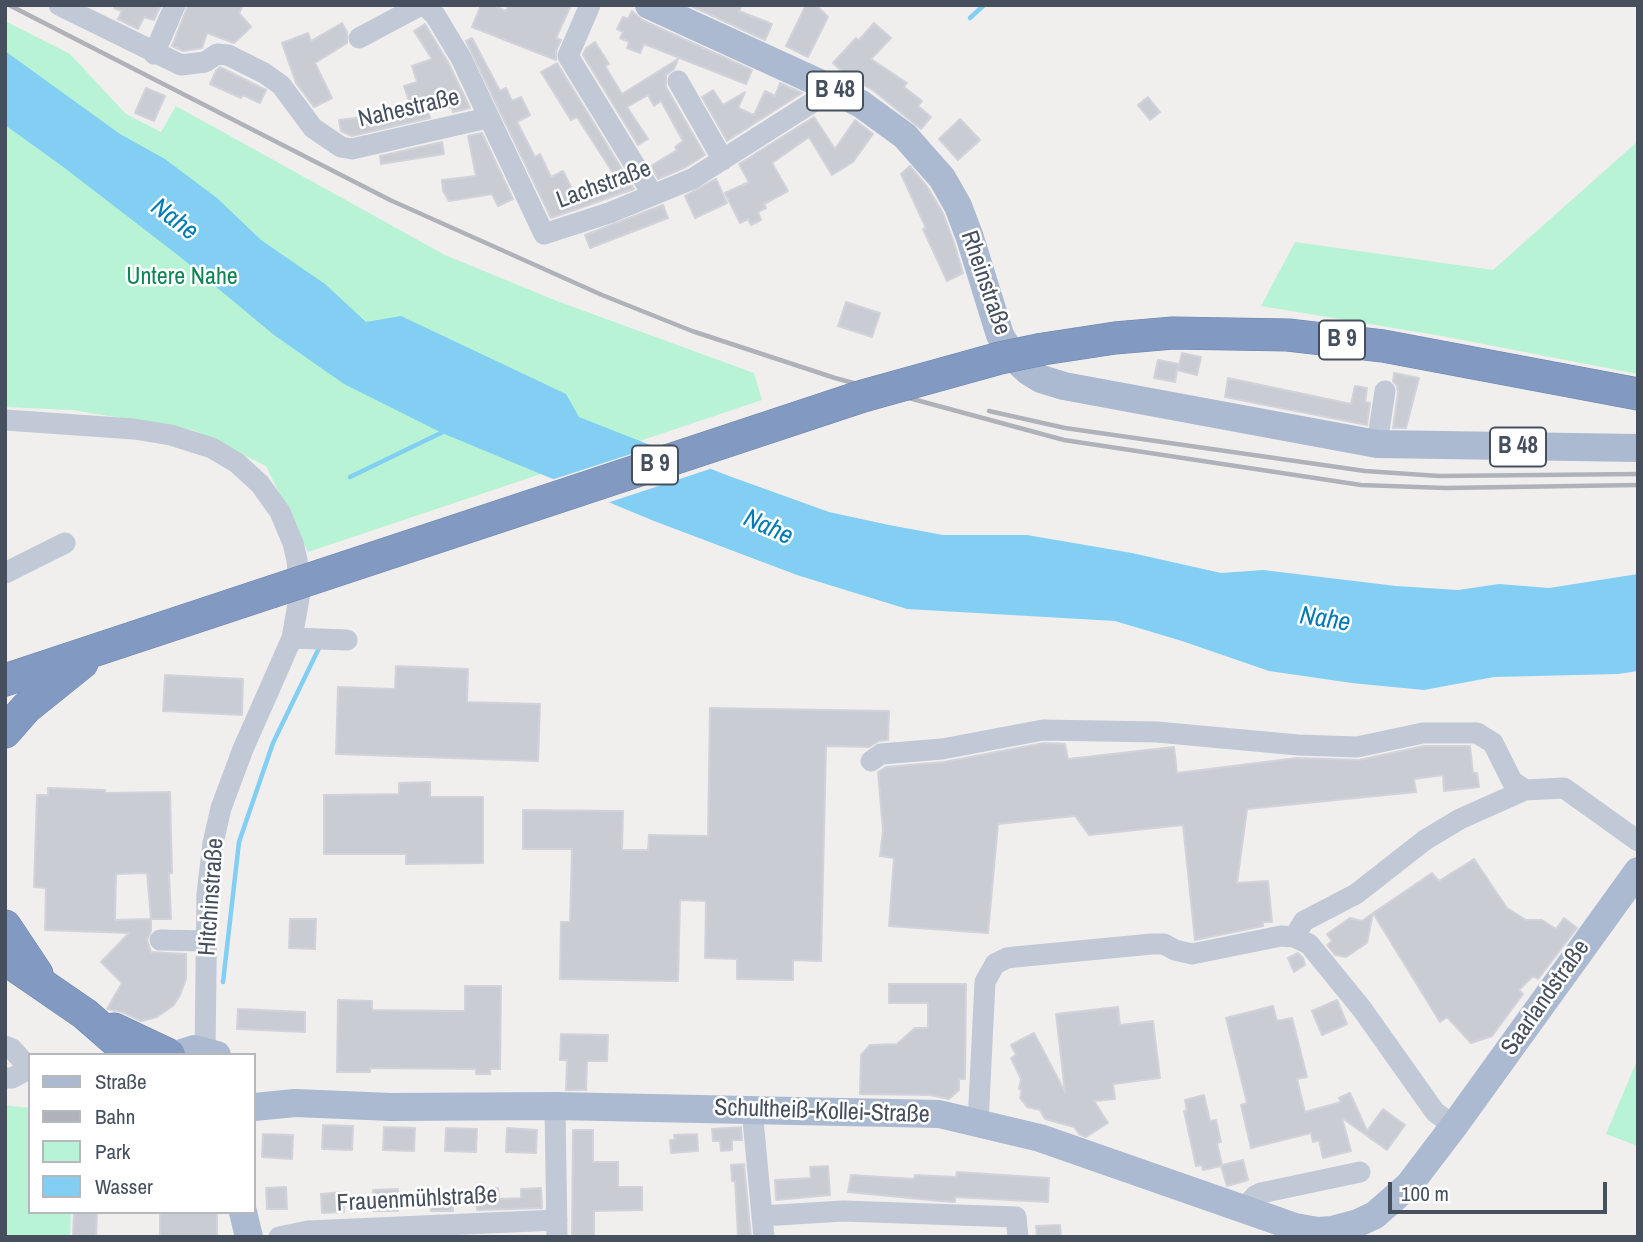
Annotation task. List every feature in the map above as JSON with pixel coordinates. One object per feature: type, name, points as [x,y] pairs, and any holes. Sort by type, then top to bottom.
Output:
[{"type":"highway","name":"B 9","points":[[5,680],[863,396],[1000,358],[1043,349],[1115,338],[1173,333],[1287,335],[1383,346],[1638,394]]},
{"type":"highway","points":[[5,732],[26,708],[100,649]]},
{"type":"highway","points":[[5,926],[46,987]]},
{"type":"highway","points":[[9,963],[85,1014],[130,1053]]},
{"type":"highway","points":[[85,1014],[165,1053]]},
{"type":"main road","name":"Rheinstraße","points":[[649,5],[828,87],[861,104],[905,136],[942,178],[958,206],[1000,335],[1013,357],[1041,379],[1064,386],[1388,445]]},
{"type":"main road","name":"B 48","points":[[1388,445],[1638,448]]},
{"type":"main road","name":"Saarlandstraße","points":[[1324,1234],[1376,1215],[1409,1185],[1638,871]]},
{"type":"main road","points":[[182,1053],[194,1049],[211,1052]]},
{"type":"main road","name":"Schultheiß-Kollei-Straße","points":[[256,1093],[295,1103]]},
{"type":"main road","name":"Schultheiß-Kollei-Straße","points":[[256,1107],[295,1103],[391,1107],[555,1106],[939,1114],[1040,1138],[1263,1222],[1324,1234]]},
{"type":"main road","points":[[243,1214],[249,1237]]},
{"type":"street","name":"Nahestraße","points":[[59,5],[181,65],[205,62],[217,54],[228,55],[252,67],[281,85],[313,128],[341,147],[352,149],[487,118]]},
{"type":"street","points":[[154,54],[175,5]]},
{"type":"street","name":"Lachstraße","points":[[359,38],[423,5],[435,15],[461,58],[544,234],[692,179],[821,97],[828,87]]},
{"type":"street","points":[[590,5],[568,56],[653,195]]},
{"type":"street","points":[[678,81],[723,160]]},
{"type":"street","points":[[1385,391],[1388,445]]},
{"type":"street","name":"Hitchinstraße","points":[[5,420],[153,432],[198,443],[237,463],[260,484],[284,520],[293,543],[298,560],[300,593],[292,638],[243,749],[221,808],[210,864],[206,941],[211,1052]]},
{"type":"street","points":[[5,573],[65,543]]},
{"type":"street","points":[[292,638],[347,640]]},
{"type":"street","points":[[871,761],[881,754],[942,749],[1043,730],[1157,732],[1298,745],[1357,747],[1423,733],[1477,733],[1493,743],[1512,781],[1525,790]]},
{"type":"street","points":[[1294,937],[1304,921],[1356,894],[1425,840],[1460,819],[1525,790],[1564,788],[1638,841]]},
{"type":"street","points":[[978,1124],[985,982],[995,964],[1015,957],[1152,944],[1164,944],[1192,954],[1280,936],[1294,937],[1309,944],[1362,1009],[1435,1112],[1454,1126]]},
{"type":"street","points":[[160,940],[206,941]]},
{"type":"street","points":[[5,1046],[12,1049],[28,1067]]},
{"type":"street","points":[[5,1078],[12,1078],[28,1070]]},
{"type":"street","points":[[555,1106],[557,1228]]},
{"type":"street","points":[[752,1110],[763,1226],[843,1211],[1017,1227]]},
{"type":"street","points":[[1263,1222],[1255,1196],[1261,1192],[1360,1172]]},
{"type":"street","name":"Frauenmühlstraße","points":[[279,1237],[308,1231],[557,1228]]},
{"type":"green space","name":"Untere Nahe","points":[[5,21],[70,54],[126,114],[161,132],[176,106],[445,255],[557,301],[754,373],[762,400],[308,552],[266,466],[193,430],[72,410],[5,407]]},
{"type":"green space","points":[[1638,141],[1638,374],[1442,336],[1261,306],[1295,242],[1493,270]]},
{"type":"green space","points":[[1638,1058],[1638,1146],[1606,1134]]},
{"type":"green space","points":[[5,1105],[28,1108],[28,1214],[71,1214],[70,1237],[5,1237]]},
{"type":"water","name":"Nahe","points":[[5,51],[120,134],[165,159],[217,198],[261,240],[325,284],[366,322],[401,316],[566,394],[579,417],[729,476],[829,512],[889,525],[943,535],[1027,535],[1132,553],[1221,573],[1263,570],[1396,586],[1458,590],[1499,584],[1549,588],[1638,574],[1638,671],[1618,674],[1494,677],[1424,690],[1269,671],[1115,621],[907,609],[797,575],[654,521],[442,433],[344,384],[274,335],[179,256],[5,125]]},
{"type":"pier","points":[[659,445],[716,467],[604,504],[548,481]]},
{"type":"building","points":[[114,5],[161,5],[154,20],[144,17],[138,29],[118,19],[122,11],[114,8]]},
{"type":"building","points":[[188,5],[243,5],[239,13],[251,27],[234,43],[207,33],[202,48],[183,51],[172,46]]},
{"type":"building","points":[[481,5],[492,5],[506,11],[509,5],[571,5],[556,38],[561,40],[556,51],[556,60],[472,27]]},
{"type":"building","points":[[689,5],[742,5],[739,11],[772,24],[765,40]]},
{"type":"building","points":[[806,5],[816,5],[828,17],[808,57],[786,46]]},
{"type":"building","points":[[632,11],[642,20],[752,70],[746,84],[644,44],[640,53],[627,48],[629,42],[620,38],[623,32],[617,29],[623,17],[628,19]]},
{"type":"building","points":[[342,23],[347,32],[347,43],[315,63],[332,98],[314,107],[296,83],[282,43],[308,33],[311,41]]},
{"type":"building","points":[[874,23],[891,38],[871,59],[907,83],[904,87],[922,101],[918,106],[931,117],[921,129],[874,91],[848,77],[833,63]]},
{"type":"building","points":[[425,24],[449,64],[470,108],[453,112],[451,107],[428,112],[430,118],[352,136],[341,131],[339,120],[372,116],[373,122],[397,117],[396,113],[412,110],[404,86],[417,82],[412,66],[432,59],[414,31]]},
{"type":"building","points":[[472,38],[500,91],[506,88],[512,101],[521,97],[530,115],[517,122],[535,157],[540,154],[551,177],[563,171],[573,191],[587,184],[590,190],[615,176],[577,117],[571,120],[541,72],[557,63],[634,189],[551,218],[466,41]]},
{"type":"building","points":[[595,42],[609,64],[605,66],[622,94],[678,59],[674,69],[666,75],[666,87],[705,155],[658,179],[651,166],[677,150],[675,147],[683,141],[661,101],[654,106],[648,95],[627,107],[648,139],[638,145],[583,55],[586,48]]},
{"type":"building","points":[[220,67],[266,90],[260,103],[210,84]]},
{"type":"building","points":[[780,83],[802,93],[727,141],[702,97],[713,90],[723,105],[745,92],[738,108],[754,115],[765,91],[775,96]]},
{"type":"building","points":[[146,88],[165,96],[154,121],[135,113]]},
{"type":"building","points":[[1148,97],[1160,112],[1150,120],[1138,105]]},
{"type":"building","points":[[814,117],[835,149],[855,120],[873,134],[853,162],[832,175],[809,137],[772,163],[788,191],[764,204],[766,208],[758,212],[761,220],[751,225],[748,219],[740,223],[725,193],[749,182],[739,164]]},
{"type":"building","points":[[960,119],[980,140],[958,160],[939,139]]},
{"type":"building","points":[[482,133],[513,199],[498,206],[492,194],[449,201],[443,191],[442,180],[476,176],[468,136]]},
{"type":"building","points":[[442,142],[444,154],[381,164],[380,156]]},
{"type":"building","points":[[910,166],[943,213],[954,243],[963,273],[947,281],[901,174]]},
{"type":"building","points":[[716,179],[727,203],[695,218],[685,196]]},
{"type":"building","points":[[663,205],[668,218],[590,248],[585,235]]},
{"type":"building","points":[[846,302],[880,313],[872,337],[838,326]]},
{"type":"building","points":[[1182,353],[1201,357],[1197,375],[1177,370],[1175,382],[1154,378],[1158,360],[1179,364],[1178,370]]},
{"type":"building","points":[[1394,373],[1419,378],[1406,428],[1393,428],[1398,393],[1393,381]]},
{"type":"building","points":[[1228,378],[1351,404],[1355,386],[1367,388],[1365,402],[1370,403],[1367,425],[1225,397]]},
{"type":"building","points":[[396,666],[468,669],[467,702],[540,704],[538,761],[336,754],[338,687],[395,689]]},
{"type":"building","points":[[165,675],[243,679],[242,715],[163,711]]},
{"type":"building","points":[[710,708],[889,711],[888,740],[879,741],[869,747],[826,746],[821,961],[793,960],[793,980],[737,979],[737,959],[705,958],[706,901],[680,900],[678,981],[560,979],[561,922],[570,922],[572,849],[523,849],[523,810],[623,811],[622,850],[648,850],[649,835],[708,836]]},
{"type":"building","points":[[1044,743],[1065,744],[1068,759],[1174,747],[1177,773],[1297,758],[1359,760],[1424,746],[1470,746],[1473,773],[1477,773],[1479,787],[1444,791],[1443,775],[1414,779],[1416,792],[1247,809],[1237,883],[1268,881],[1272,922],[1263,922],[1263,926],[1195,940],[1183,825],[1089,835],[1075,816],[998,824],[988,933],[889,926],[894,858],[880,856],[883,831],[878,772],[886,767],[944,762]]},
{"type":"building","points":[[430,782],[430,797],[483,797],[483,863],[406,864],[406,854],[324,854],[324,795],[399,794],[399,783]]},
{"type":"building","points":[[48,788],[105,790],[105,793],[170,792],[171,919],[151,919],[151,931],[147,940],[151,952],[186,954],[186,979],[174,1005],[157,1017],[141,1021],[122,1012],[107,1009],[122,983],[101,962],[129,933],[45,930],[46,888],[34,887],[37,795],[48,795]],"holes":[[[147,873],[151,919],[115,920],[116,874]]]},
{"type":"building","points":[[1474,859],[1507,908],[1526,920],[1542,920],[1556,929],[1564,918],[1577,928],[1538,979],[1533,976],[1519,990],[1523,994],[1492,1036],[1471,1043],[1447,1017],[1440,1022],[1373,913],[1432,873],[1439,881]]},
{"type":"building","points":[[1373,913],[1367,943],[1346,957],[1335,955],[1327,945],[1332,941],[1327,934],[1350,918],[1362,921]]},
{"type":"building","points":[[290,919],[316,919],[315,949],[289,948]]},
{"type":"building","points":[[1298,953],[1305,965],[1294,972],[1288,958]]},
{"type":"building","points":[[889,984],[966,984],[965,1079],[959,1079],[959,1090],[949,1099],[930,1095],[860,1094],[861,1055],[870,1045],[897,1044],[915,1028],[928,1028],[928,1003],[889,1003]]},
{"type":"building","points":[[465,986],[501,986],[500,1069],[490,1069],[490,1074],[476,1074],[476,1069],[370,1068],[370,1072],[337,1072],[338,1000],[372,1001],[372,1010],[465,1011]]},
{"type":"building","points":[[1337,1000],[1347,1024],[1322,1035],[1312,1011]]},
{"type":"building","points":[[1273,1006],[1277,1021],[1292,1018],[1307,1077],[1297,1079],[1305,1112],[1341,1102],[1339,1098],[1350,1093],[1367,1131],[1383,1109],[1405,1125],[1387,1150],[1342,1118],[1351,1151],[1323,1158],[1319,1140],[1313,1142],[1311,1133],[1251,1148],[1241,1105],[1247,1103],[1226,1018]]},
{"type":"building","points":[[1118,1007],[1120,1025],[1153,1021],[1160,1078],[1113,1084],[1115,1099],[1094,1101],[1108,1123],[1086,1137],[1079,1134],[1074,1127],[1045,1119],[1040,1110],[1027,1107],[1020,1098],[1021,1079],[1011,1058],[1016,1055],[1011,1045],[1034,1033],[1065,1092],[1056,1014]]},
{"type":"building","points":[[238,1009],[305,1012],[305,1032],[237,1029]]},
{"type":"building","points":[[561,1034],[608,1035],[607,1061],[587,1061],[586,1090],[566,1090],[567,1060],[560,1060]]},
{"type":"building","points":[[1204,1095],[1210,1121],[1216,1120],[1222,1165],[1243,1160],[1248,1180],[1227,1186],[1221,1166],[1203,1170],[1202,1165],[1196,1166],[1184,1111],[1187,1110],[1185,1100]]},
{"type":"building","points":[[323,1125],[353,1126],[352,1150],[322,1149]]},
{"type":"building","points":[[384,1127],[415,1128],[414,1151],[383,1150]]},
{"type":"building","points":[[741,1127],[742,1140],[732,1140],[732,1150],[721,1151],[720,1141],[713,1141],[712,1129]]},
{"type":"building","points":[[446,1128],[477,1129],[476,1152],[445,1151]]},
{"type":"building","points":[[507,1128],[537,1130],[536,1153],[506,1152]]},
{"type":"building","points":[[573,1130],[593,1130],[593,1162],[618,1162],[618,1187],[642,1187],[642,1210],[594,1211],[594,1237],[572,1237]]},
{"type":"building","points":[[263,1134],[293,1135],[292,1159],[262,1157]]},
{"type":"building","points":[[697,1134],[698,1151],[671,1153],[670,1140],[675,1140],[674,1135]]},
{"type":"building","points":[[744,1164],[751,1237],[738,1237],[735,1181],[732,1181],[731,1165]]},
{"type":"building","points":[[828,1166],[830,1195],[776,1200],[775,1180],[811,1178],[810,1167]]},
{"type":"building","points":[[957,1172],[1049,1178],[1048,1202],[955,1197],[955,1202],[848,1192],[851,1175],[914,1179],[915,1175],[956,1177]]},
{"type":"building","points":[[286,1187],[287,1209],[267,1209],[266,1188]]},
{"type":"building","points":[[498,1188],[499,1199],[521,1198],[521,1189],[541,1188],[542,1208],[477,1210],[477,1198],[482,1198],[481,1189]]},
{"type":"building","points":[[398,1189],[398,1211],[373,1211],[373,1190]]},
{"type":"building","points":[[453,1191],[453,1211],[431,1211],[431,1192]]},
{"type":"building","points":[[343,1192],[344,1212],[322,1213],[321,1194]]},
{"type":"building","points":[[74,1214],[97,1214],[96,1237],[73,1237]]},
{"type":"building","points":[[160,1214],[217,1214],[217,1237],[160,1237]]},
{"type":"building","points":[[1060,1225],[1061,1237],[1037,1237],[1036,1226]]},
{"type":"waterway","points":[[970,18],[984,5]]},
{"type":"waterway","points":[[350,477],[447,430]]},
{"type":"waterway","points":[[223,982],[239,842],[273,743],[319,648]]},
{"type":"railway","points":[[9,5],[390,200],[602,295],[692,331],[835,378],[1064,440],[1361,485],[1445,488],[1638,485]]},
{"type":"railway","points":[[989,411],[1065,428],[1365,471],[1439,476],[1638,474]]}]
